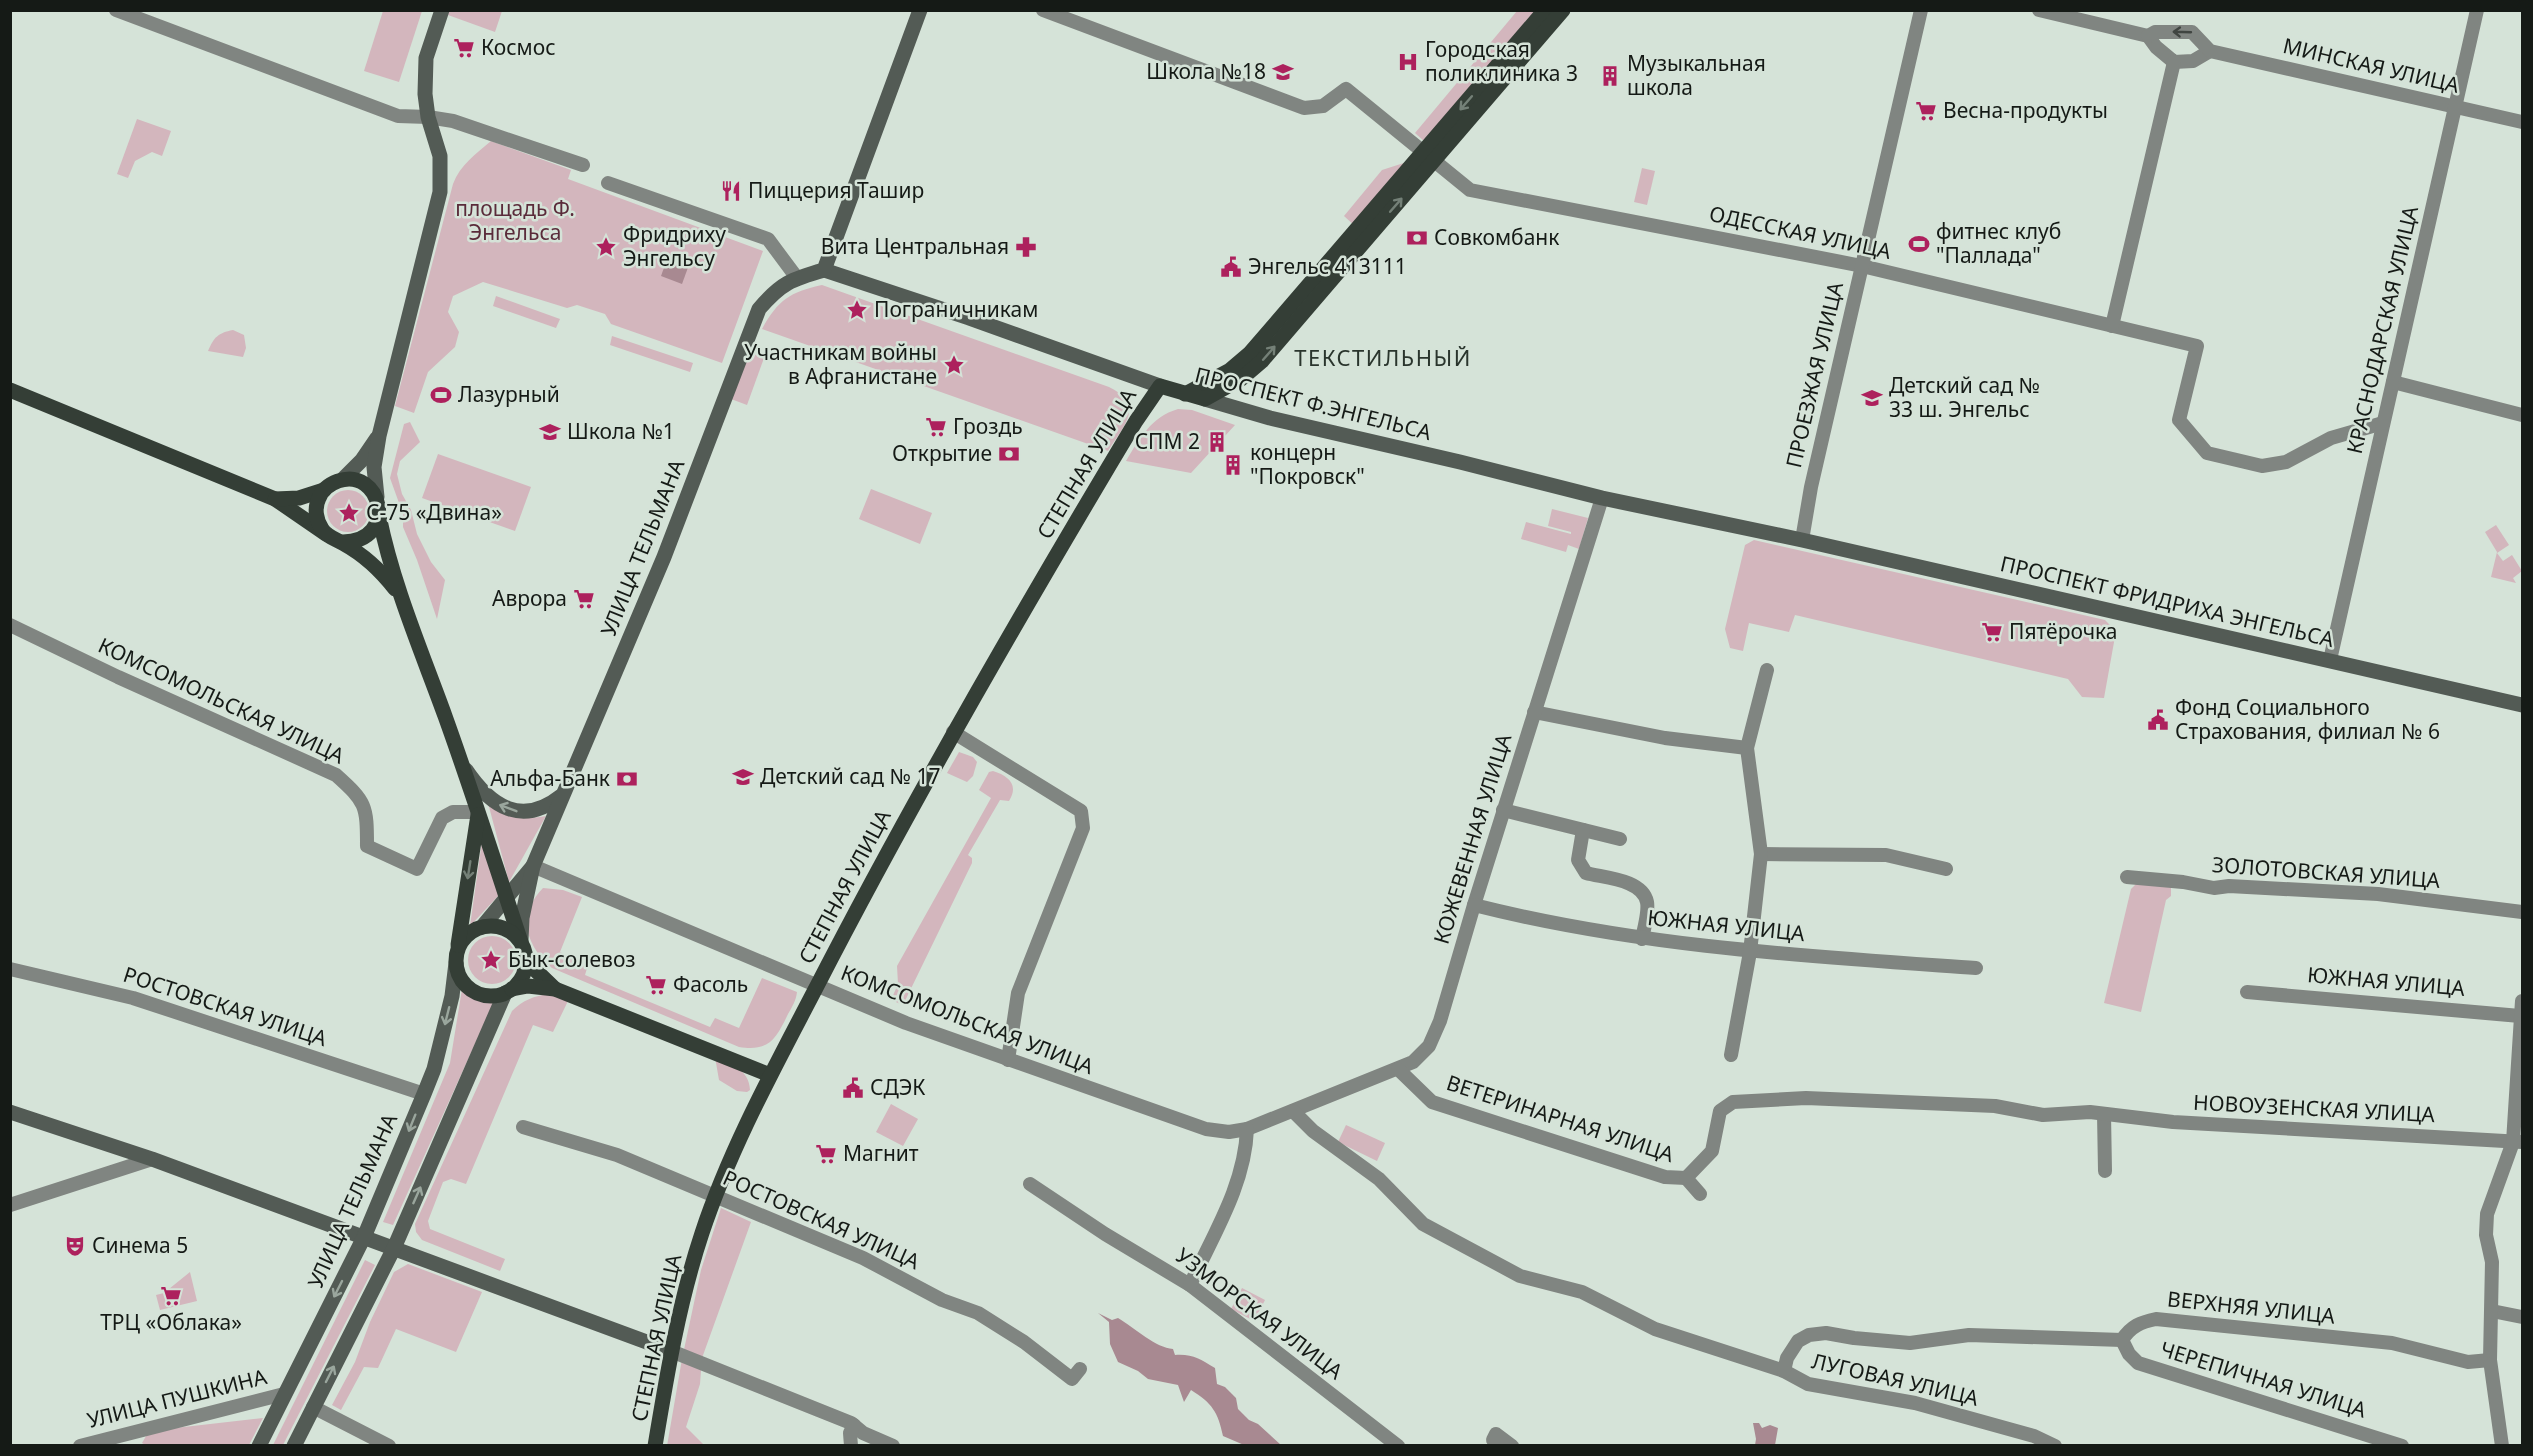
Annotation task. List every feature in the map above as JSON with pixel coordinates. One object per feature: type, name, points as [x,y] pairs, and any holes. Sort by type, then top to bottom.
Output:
[{"type":"main road","points":[[1206,399],[1241,379],[1262,361],[1545,10]]},
{"type":"main road","points":[[1185,394],[1230,370],[1250,353],[1563,10]]},
{"type":"main road","name":"ПРОСПЕКТ Ф.ЭНГЕЛЬСА","points":[[1160,386],[1206,399]]},
{"type":"main road","name":"СТЕПНАЯ УЛИЦА","points":[[656,1446],[671,1351],[700,1236],[715,1196],[770,1075],[871,879],[953,732],[1107,468],[1160,386]]},
{"type":"main road","points":[[10,390],[275,499],[373,564],[400,595]]},
{"type":"main road","points":[[275,499],[299,498],[324,490],[332,483],[342,479],[361,482],[370,488],[376,497],[387,553],[400,595],[461,762],[521,942]]},
{"type":"main road","points":[[324,490],[316,509],[317,520],[326,534]]},
{"type":"main road","points":[[343,542],[354,542],[367,537],[379,516]]},
{"type":"main road","points":[[478,812],[456,958],[464,983],[473,991],[492,996],[528,986],[555,989],[770,1075]]},
{"type":"main road","points":[[482,927],[503,928],[521,942]]},
{"type":"main road","name":"УЛИЦА ТЕЛЬМАНА","points":[[456,958],[463,940],[471,931],[482,927]]},
{"type":"main road","name":"УЛИЦА ТЕЛЬМАНА","points":[[521,942],[526,961]]},
{"type":"main road","points":[[508,991],[523,976],[526,961]]},
{"type":"main road","points":[[526,961],[555,989]]},
{"type":"street","points":[[116,10],[398,116],[453,121],[583,165]]},
{"type":"street","points":[[376,497],[375,468],[379,436],[440,192],[440,156],[428,117],[425,94],[426,58],[442,10]]},
{"type":"street","points":[[824,270],[921,10]]},
{"type":"street","name":"ОДЕССКАЯ УЛИЦА","points":[[1043,10],[1304,108],[1323,106],[1346,89],[1470,190],[1862,266],[2197,346],[2180,420],[2207,453],[2262,466],[2286,462],[2331,438],[2383,423]]},
{"type":"street","name":"ПРОЕЗЖАЯ УЛИЦА","points":[[1802,540],[1811,487],[1921,10]]},
{"type":"street","name":"МИНСКАЯ УЛИЦА","points":[[2039,10],[2148,36],[2155,32],[2192,32],[2210,51],[2523,122]]},
{"type":"street","name":"КРАСНОДАРСКАЯ УЛИЦА","points":[[2330,660],[2477,10]]},
{"type":"street","points":[[2148,36],[2156,47],[2174,62],[2193,61],[2210,51]]},
{"type":"street","points":[[2112,326],[2174,62]]},
{"type":"street","points":[[608,183],[768,239],[797,278]]},
{"type":"street","name":"УЛИЦА ТЕЛЬМАНА","points":[[521,942],[522,918],[533,866],[664,557],[759,309],[776,289],[797,278],[824,270]]},
{"type":"street","name":"ПРОСПЕКТ Ф.ЭНГЕЛЬСА","points":[[824,270],[969,318],[1160,386]]},
{"type":"street","points":[[2392,382],[2523,415]]},
{"type":"street","name":"ПРОСПЕКТ Ф.ЭНГЕЛЬСА","points":[[1206,399],[1270,418],[1461,462],[1602,498],[1802,540]]},
{"type":"street","points":[[342,479],[362,460],[379,436]]},
{"type":"street","name":"КОЖЕВЕННАЯ УЛИЦА","points":[[1293,1111],[1413,1062],[1429,1046],[1440,1021],[1503,810],[1602,498]]},
{"type":"street","name":"ПРОСПЕКТ ФРИДРИХА ЭНГЕЛЬСА","points":[[1802,540],[2522,705]]},
{"type":"street","name":"КОМСОМОЛЬСКАЯ УЛИЦА","points":[[10,625],[118,677],[336,775],[359,796],[367,813],[367,846],[417,869],[442,818],[453,812],[478,812]]},
{"type":"street","points":[[1731,1055],[1750,952],[1761,854],[1747,748],[1767,670]]},
{"type":"street","points":[[1534,712],[1665,738],[1747,748]]},
{"type":"street","points":[[953,732],[1081,811],[1083,816],[1083,828],[1018,993],[1008,1060]]},
{"type":"street","points":[[461,762],[476,785],[494,801],[511,810],[525,813],[539,810],[561,796]]},
{"type":"street","points":[[1503,810],[1620,839]]},
{"type":"street","points":[[1583,830],[1578,860],[1586,873],[1632,885],[1640,889],[1645,897],[1648,904],[1642,939]]},
{"type":"street","points":[[1761,854],[1886,855],[1946,868]]},
{"type":"street","name":"УЛИЦА ТЕЛЬМАНА","points":[[482,927],[533,866]]},
{"type":"street","name":"КОМСОМОЛЬСКАЯ УЛИЦА","points":[[533,866],[923,1029],[1206,1129],[1229,1132],[1247,1129],[1293,1111]]},
{"type":"street","name":"ЗОЛОТОВСКАЯ УЛИЦА","points":[[2127,876],[2214,888],[2229,886],[2378,894],[2523,912]]},
{"type":"street","name":"ЮЖНАЯ УЛИЦА","points":[[1474,905],[1642,939],[1750,952],[1976,968]]},
{"type":"street","name":"УЛИЦА ТЕЛЬМАНА","points":[[259,1446],[364,1237],[424,1094],[434,1069],[452,996],[456,958]]},
{"type":"street","name":"РОСТОВСКАЯ УЛИЦА","points":[[10,969],[134,998],[424,1094]]},
{"type":"street","points":[[294,1446],[394,1248],[508,991]]},
{"type":"street","name":"ЮЖНАЯ УЛИЦА","points":[[2247,992],[2522,1009]]},
{"type":"street","points":[[2502,1446],[2490,1360],[2492,1262],[2486,1235],[2487,1214],[2518,1142],[2522,1009]]},
{"type":"street","name":"ВЕТЕРИНАРНАЯ УЛИЦА","points":[[1398,1069],[1432,1102],[1665,1177],[1686,1178]]},
{"type":"street","name":"НОВОУЗЕНСКАЯ УЛИЦА","points":[[1686,1178],[1712,1151],[1720,1111],[1733,1102],[1806,1098],[1995,1106],[2043,1115],[2090,1112],[2173,1122],[2518,1142]]},
{"type":"street","name":"ЛУГОВАЯ УЛИЦА","points":[[1293,1111],[1313,1131],[1379,1179],[1423,1224],[1520,1276],[1582,1292],[1655,1329],[1784,1371],[1808,1384],[1915,1403],[2034,1436],[2055,1446]]},
{"type":"street","points":[[10,1112],[152,1159],[704,1362],[854,1425],[863,1433],[893,1446]]},
{"type":"street","points":[[2104,1114],[2105,1171]]},
{"type":"street","name":"РОСТОВСКАЯ УЛИЦА","points":[[523,1127],[617,1155],[863,1258],[901,1276],[942,1300],[978,1313],[1024,1342],[1072,1379],[1080,1369]]},
{"type":"street","points":[[1190,1285],[1233,1193],[1246,1149],[1247,1129]]},
{"type":"street","points":[[10,1205],[152,1159]]},
{"type":"street","points":[[1686,1178],[1700,1194]]},
{"type":"street","name":"УЗМОРСКАЯ УЛИЦА","points":[[1030,1184],[1105,1234],[1190,1285],[1398,1446]]},
{"type":"street","points":[[2492,1311],[2523,1317]]},
{"type":"street","name":"ВЕРХНЯЯ УЛИЦА","points":[[2122,1340],[2127,1332],[2139,1323],[2156,1319],[2392,1343],[2468,1362],[2490,1360]]},
{"type":"street","points":[[1784,1371],[1787,1358],[1798,1341],[1809,1335],[1826,1333],[1910,1343],[1969,1335],[2122,1340]]},
{"type":"street","name":"ЧЕРЕПИЧНАЯ УЛИЦА","points":[[2122,1340],[2129,1354],[2138,1364],[2402,1446]]},
{"type":"street","name":"УЛИЦА ПУШКИНА","points":[[80,1446],[284,1394]]},
{"type":"street","points":[[313,1407],[389,1446]]},
{"type":"street","points":[[851,1446],[850,1433],[854,1425]]},
{"type":"street","points":[[1493,1440],[1496,1434],[1512,1446]]},
{"type":"green space","points":[[383,11],[422,11],[399,82],[364,71]]},
{"type":"green space","points":[[449,11],[502,11],[495,32],[448,15]]},
{"type":"green space","points":[[1517,11],[1537,11],[1426,143],[1415,133]]},
{"type":"green space","points":[[137,119],[171,131],[162,156],[152,152],[135,161],[128,178],[117,174]]},
{"type":"green space","name":"площадь Ф. Энгельса","points":[[491,141],[571,170],[568,179],[763,251],[722,363],[611,324],[605,314],[577,305],[567,308],[483,282],[453,296],[448,312],[459,332],[455,347],[428,372],[414,413],[395,406],[453,184],[464,165]]},
{"type":"green space","points":[[1410,161],[1355,226],[1344,216],[1382,170]]},
{"type":"green space","points":[[1642,168],[1655,171],[1647,205],[1634,202]]},
{"type":"green space","points":[[822,285],[1109,387],[1127,401],[1129,408],[1125,424],[1108,451],[762,329],[774,311],[786,299],[793,294]]},
{"type":"green space","points":[[496,296],[560,319],[556,328],[493,306]]},
{"type":"green space","points":[[233,330],[244,335],[246,348],[243,357],[208,351],[217,336]]},
{"type":"green space","points":[[612,336],[693,363],[690,372],[610,345]]},
{"type":"green space","points":[[749,352],[764,358],[747,405],[731,399]]},
{"type":"green space","points":[[1178,409],[1192,410],[1235,425],[1191,473],[1126,461],[1153,423],[1160,417]]},
{"type":"green space","points":[[410,422],[420,442],[400,461],[397,474],[402,494],[411,510],[417,534],[431,562],[445,580],[437,619],[403,527],[403,514],[390,478],[404,424]]},
{"type":"green space","points":[[438,454],[531,487],[515,531],[422,498]]},
{"type":"green space","points":[[871,489],[932,513],[920,544],[859,519]]},
{"type":"green space","points":[[348,490],[356,491],[363,496],[368,503],[368,519],[363,526],[356,531],[348,532],[340,531],[333,526],[328,519],[327,511],[328,503],[333,496],[340,491]]},
{"type":"green space","points":[[1552,509],[1588,518],[1579,549],[1568,545],[1566,552],[1521,539],[1526,522],[1571,534],[1571,532],[1548,526]]},
{"type":"green space","points":[[2496,525],[2509,545],[2497,553],[2503,561],[2512,555],[2522,571],[2513,578],[2516,583],[2491,577],[2497,552],[2485,532]]},
{"type":"green space","points":[[1754,540],[2105,620],[2116,631],[2104,698],[2082,697],[2068,679],[1795,615],[1789,632],[1749,623],[1743,651],[1730,648],[1725,629],[1745,545]]},
{"type":"green space","points":[[959,752],[973,757],[977,762],[973,776],[967,782],[947,773]]},
{"type":"green space","points":[[993,771],[1008,778],[1013,786],[1012,795],[1009,801],[1000,800],[968,855],[972,858],[972,863],[903,1005],[891,1000],[898,984],[897,966],[991,798],[979,790],[989,772]]},
{"type":"green space","points":[[488,803],[522,817],[546,816],[509,882]]},
{"type":"green space","points":[[482,841],[499,895],[470,926]]},
{"type":"green space","points":[[2136,884],[2171,887],[2171,896],[2166,900],[2141,1012],[2104,1003],[2131,889]]},
{"type":"green space","points":[[543,888],[563,890],[582,897],[560,952],[588,965],[585,975],[710,1027],[715,1018],[739,1028],[762,978],[797,992],[794,1004],[780,1030],[770,1042],[758,1047],[739,1047],[552,968],[536,950],[530,940],[528,930],[527,919],[530,909]]},
{"type":"green space","points":[[492,936],[509,943],[516,960],[509,977],[492,984],[475,977],[468,960],[475,943]]},
{"type":"green space","points":[[462,989],[480,1001],[494,1002],[393,1225],[383,1222],[450,1063]]},
{"type":"green space","points":[[549,994],[568,1001],[553,1032],[533,1025],[466,1184],[451,1179],[443,1182],[428,1221],[430,1229],[505,1259],[500,1271],[422,1240],[416,1232],[415,1224],[512,1011],[529,999]]},
{"type":"green space","points":[[715,1057],[743,1072],[750,1090],[737,1091],[719,1080]]},
{"type":"green space","points":[[891,1104],[918,1119],[903,1146],[876,1132]]},
{"type":"green space","points":[[1346,1125],[1385,1143],[1377,1161],[1338,1142]]},
{"type":"green space","points":[[721,1208],[751,1222],[702,1358],[700,1384],[686,1427],[704,1445],[667,1446],[701,1270]]},
{"type":"green space","points":[[365,1260],[375,1265],[283,1445],[273,1445]]},
{"type":"green space","points":[[408,1264],[482,1292],[456,1352],[396,1329],[378,1368],[364,1367],[341,1410],[332,1405],[355,1362],[370,1322],[394,1272]]},
{"type":"green space","points":[[190,1272],[197,1301],[160,1310],[156,1295],[164,1293]]},
{"type":"green space","points":[[1242,1288],[1265,1300],[1254,1321],[1231,1309]]},
{"type":"green space","points":[[263,1418],[249,1445],[147,1446],[142,1443],[149,1431]]},
{"type":"shaded area","points":[[669,254],[690,262],[682,284],[661,276]]},
{"type":"shaded area","points":[[1098,1313],[1112,1320],[1118,1318],[1160,1345],[1173,1349],[1175,1355],[1192,1356],[1215,1368],[1217,1384],[1225,1387],[1236,1398],[1238,1409],[1281,1445],[1244,1445],[1223,1436],[1213,1409],[1191,1390],[1184,1402],[1178,1385],[1148,1379],[1138,1371],[1118,1362],[1110,1344],[1109,1322]]},
{"type":"shaded area","points":[[1753,1423],[1759,1423],[1762,1428],[1770,1425],[1778,1428],[1775,1445],[1755,1445]]},
{"type":"place","name":"Космос","points":[[464,48]]},
{"type":"place","name":"Городская поликлиника 3","points":[[1408,62]]},
{"type":"place","name":"Школа №18","points":[[1283,72]]},
{"type":"place","name":"Музыкальная школа","points":[[1610,76]]},
{"type":"place","name":"Весна-продукты","points":[[1926,111]]},
{"type":"place","name":"Пиццерия Ташир","points":[[731,191]]},
{"type":"place","name":"Совкомбанк","points":[[1417,238]]},
{"type":"place","name":"фитнес клуб \"Паллада\"","points":[[1919,244]]},
{"type":"place","name":"Фридриху Энгельсу","points":[[606,247]]},
{"type":"place","name":"Вита Центральная","points":[[1026,247]]},
{"type":"place","name":"Энгельс 413111","points":[[1231,267]]},
{"type":"place","name":"Пограничникам","points":[[857,310]]},
{"type":"place","name":"Участникам войны в Афганистане","points":[[954,365]]},
{"type":"place","name":"Лазурный","points":[[441,395]]},
{"type":"place","name":"Детский сад № 33 ш. Энгельс","points":[[1872,398]]},
{"type":"place","name":"Гроздь","points":[[936,427]]},
{"type":"place","name":"Школа №1","points":[[550,432]]},
{"type":"place","name":"СПМ 2","points":[[1217,442]]},
{"type":"place","name":"Открытие","points":[[1009,454]]},
{"type":"place","name":"концерн \"Покровск\"","points":[[1233,465]]},
{"type":"place","name":"С-75 «Двина»","points":[[349,513]]},
{"type":"place","name":"Аврора","points":[[584,599]]},
{"type":"place","name":"Пятёрочка","points":[[1992,632]]},
{"type":"place","name":"Фонд Социального Страхования, филиал № 6","points":[[2158,720]]},
{"type":"place","name":"Детский сад № 17","points":[[743,777]]},
{"type":"place","name":"Альфа-Банк","points":[[627,779]]},
{"type":"place","name":"Бык-солевоз","points":[[491,960]]},
{"type":"place","name":"Фасоль","points":[[656,985]]},
{"type":"place","name":"СДЭК","points":[[853,1088]]},
{"type":"place","name":"Магнит","points":[[826,1154]]},
{"type":"place","name":"Синема 5","points":[[75,1246]]},
{"type":"place","name":"ТРЦ «Облака»","points":[[171,1296]]},
{"type":"district","name":"ТЕКСТИЛЬНЫЙ","points":[[1383,358]]}]
